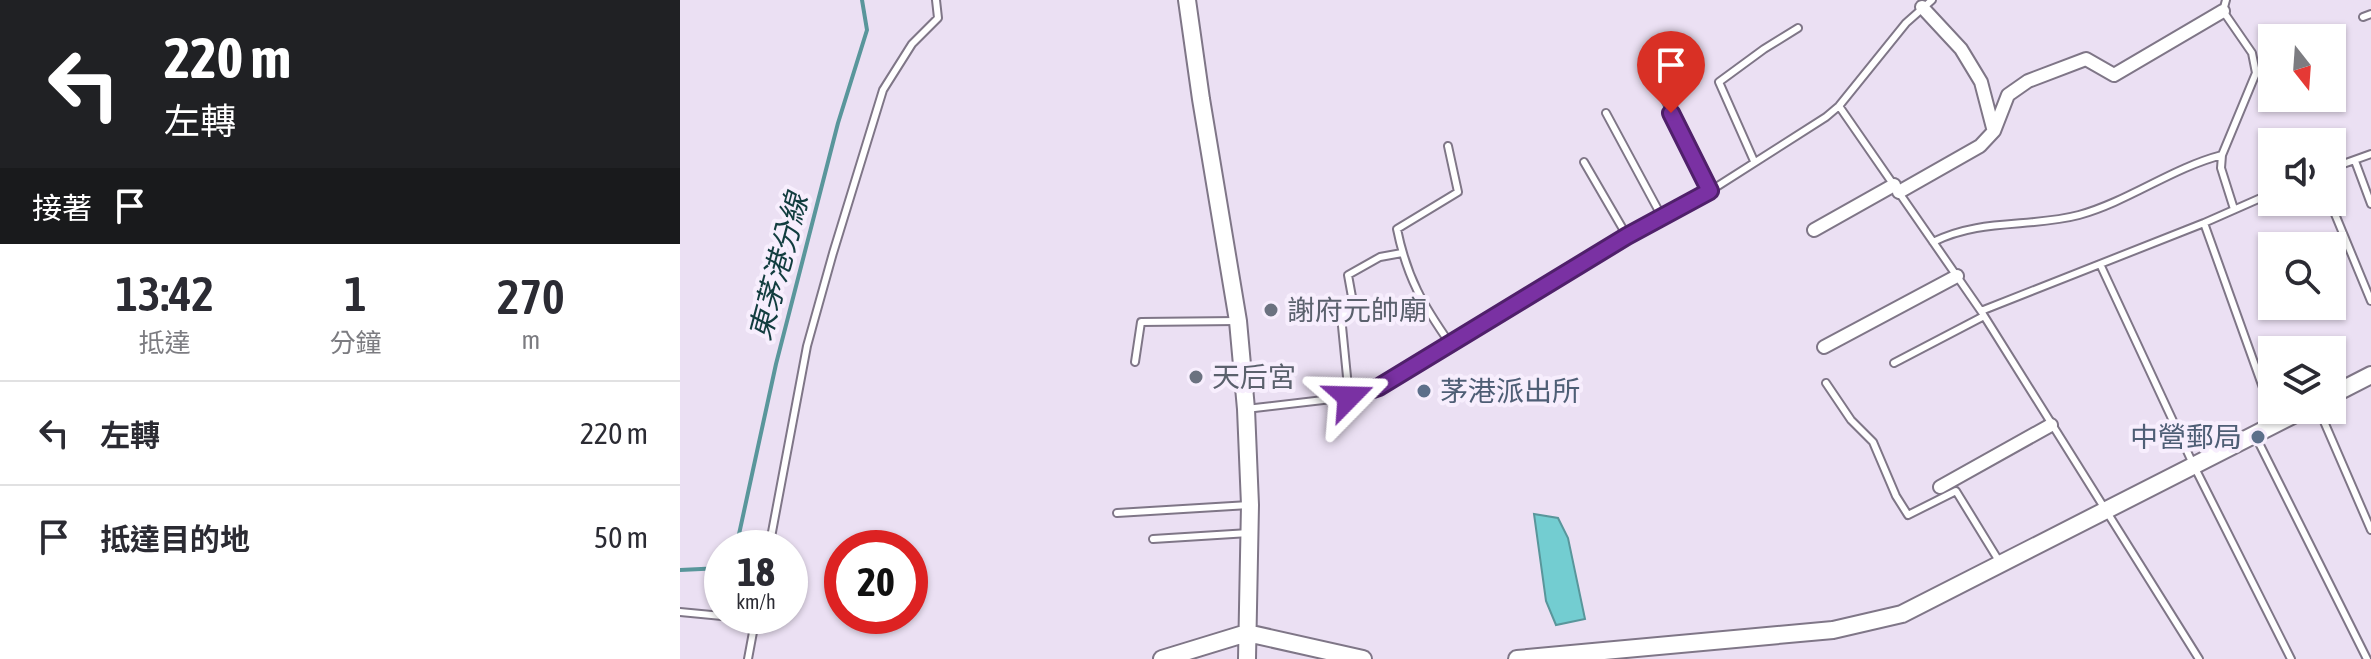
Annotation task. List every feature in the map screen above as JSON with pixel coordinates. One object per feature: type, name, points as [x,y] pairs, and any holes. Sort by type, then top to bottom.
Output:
[{"type":"street","points":[[1187,0],[1238,321],[1250,505],[1247,659]]},
{"type":"street","points":[[1927,4],[1981,82],[1994,131]]},
{"type":"street","points":[[1814,230],[1980,146],[1994,131],[2008,95],[2028,81],[2086,59],[2114,75],[2224,6]]},
{"type":"street","points":[[1824,347],[1957,276]]},
{"type":"street","points":[[2346,388],[2371,375]]},
{"type":"street","points":[[1517,659],[1833,630],[1902,614],[2255,435],[2270,424]]},
{"type":"street","points":[[1940,487],[2051,425]]},
{"type":"street","points":[[1162,659],[1247,633],[1363,659]]},
{"type":"lane","points":[[772,530],[807,346],[883,90],[912,44],[938,18],[936,0]]},
{"type":"lane","points":[[1246,409],[1349,397],[1379,387],[1627,236],[1710,191],[1839,106],[1906,23],[1927,4]]},
{"type":"lane","points":[[2224,6],[2252,53],[2256,73],[2222,155],[2221,168],[2234,209]]},
{"type":"lane","points":[[2363,17],[2371,14]]},
{"type":"lane","points":[[1754,161],[1719,82],[1798,28]]},
{"type":"lane","points":[[1646,61],[1710,191]]},
{"type":"lane","points":[[1839,106],[1983,314],[2199,659]]},
{"type":"lane","points":[[1606,113],[1662,217]]},
{"type":"lane","points":[[1448,146],[1458,192],[1397,229],[1402,253],[1419,299],[1451,345]]},
{"type":"lane","points":[[2346,164],[2371,154]]},
{"type":"lane","points":[[1933,242],[1955,231],[2077,215],[2119,200],[2203,160],[2222,155]]},
{"type":"lane","points":[[2355,161],[2371,204]]},
{"type":"lane","points":[[1584,162],[1627,236]]},
{"type":"lane","points":[[1894,363],[1983,314],[2258,199]]},
{"type":"lane","points":[[2336,216],[2371,301]]},
{"type":"lane","points":[[2204,223],[2258,375]]},
{"type":"lane","points":[[1349,397],[1341,316],[1354,308],[1348,275],[1380,257],[1402,253]]},
{"type":"lane","points":[[2100,264],[2193,464],[2291,659]]},
{"type":"lane","points":[[1135,362],[1141,322],[1238,321]]},
{"type":"lane","points":[[1826,383],[1851,420],[1873,442],[1896,496],[1908,515],[1956,491],[2002,565]]},
{"type":"lane","points":[[2325,424],[2371,530]]},
{"type":"lane","points":[[2255,435],[2367,659]]},
{"type":"lane","points":[[1117,513],[1250,505]]},
{"type":"lane","points":[[1153,539],[1249,533]]},
{"type":"lane","points":[[680,612],[704,614]]},
{"type":"lane","points":[[748,659],[753,634]]},
{"type":"shaded area","points":[[1534,514],[1558,518],[1568,538],[1585,619],[1556,625],[1546,601]]},
{"type":"waterway","name":"東茅港分線","points":[[740,530],[776,364],[838,123],[867,30],[862,0]]},
{"type":"waterway","name":"東茅港分線","points":[[680,570],[704,569]]},
{"type":"place","name":"謝府元帥廟","points":[[1271,310]]},
{"type":"place","name":"天后宮","points":[[1196,377]]},
{"type":"place","name":"茅港派出所","points":[[1424,391]]},
{"type":"place","name":"中營郵局","points":[[2258,437]]},
{"type":"route","points":[[1349,397],[1379,387],[1627,236],[1710,191],[1671,113]]}]
